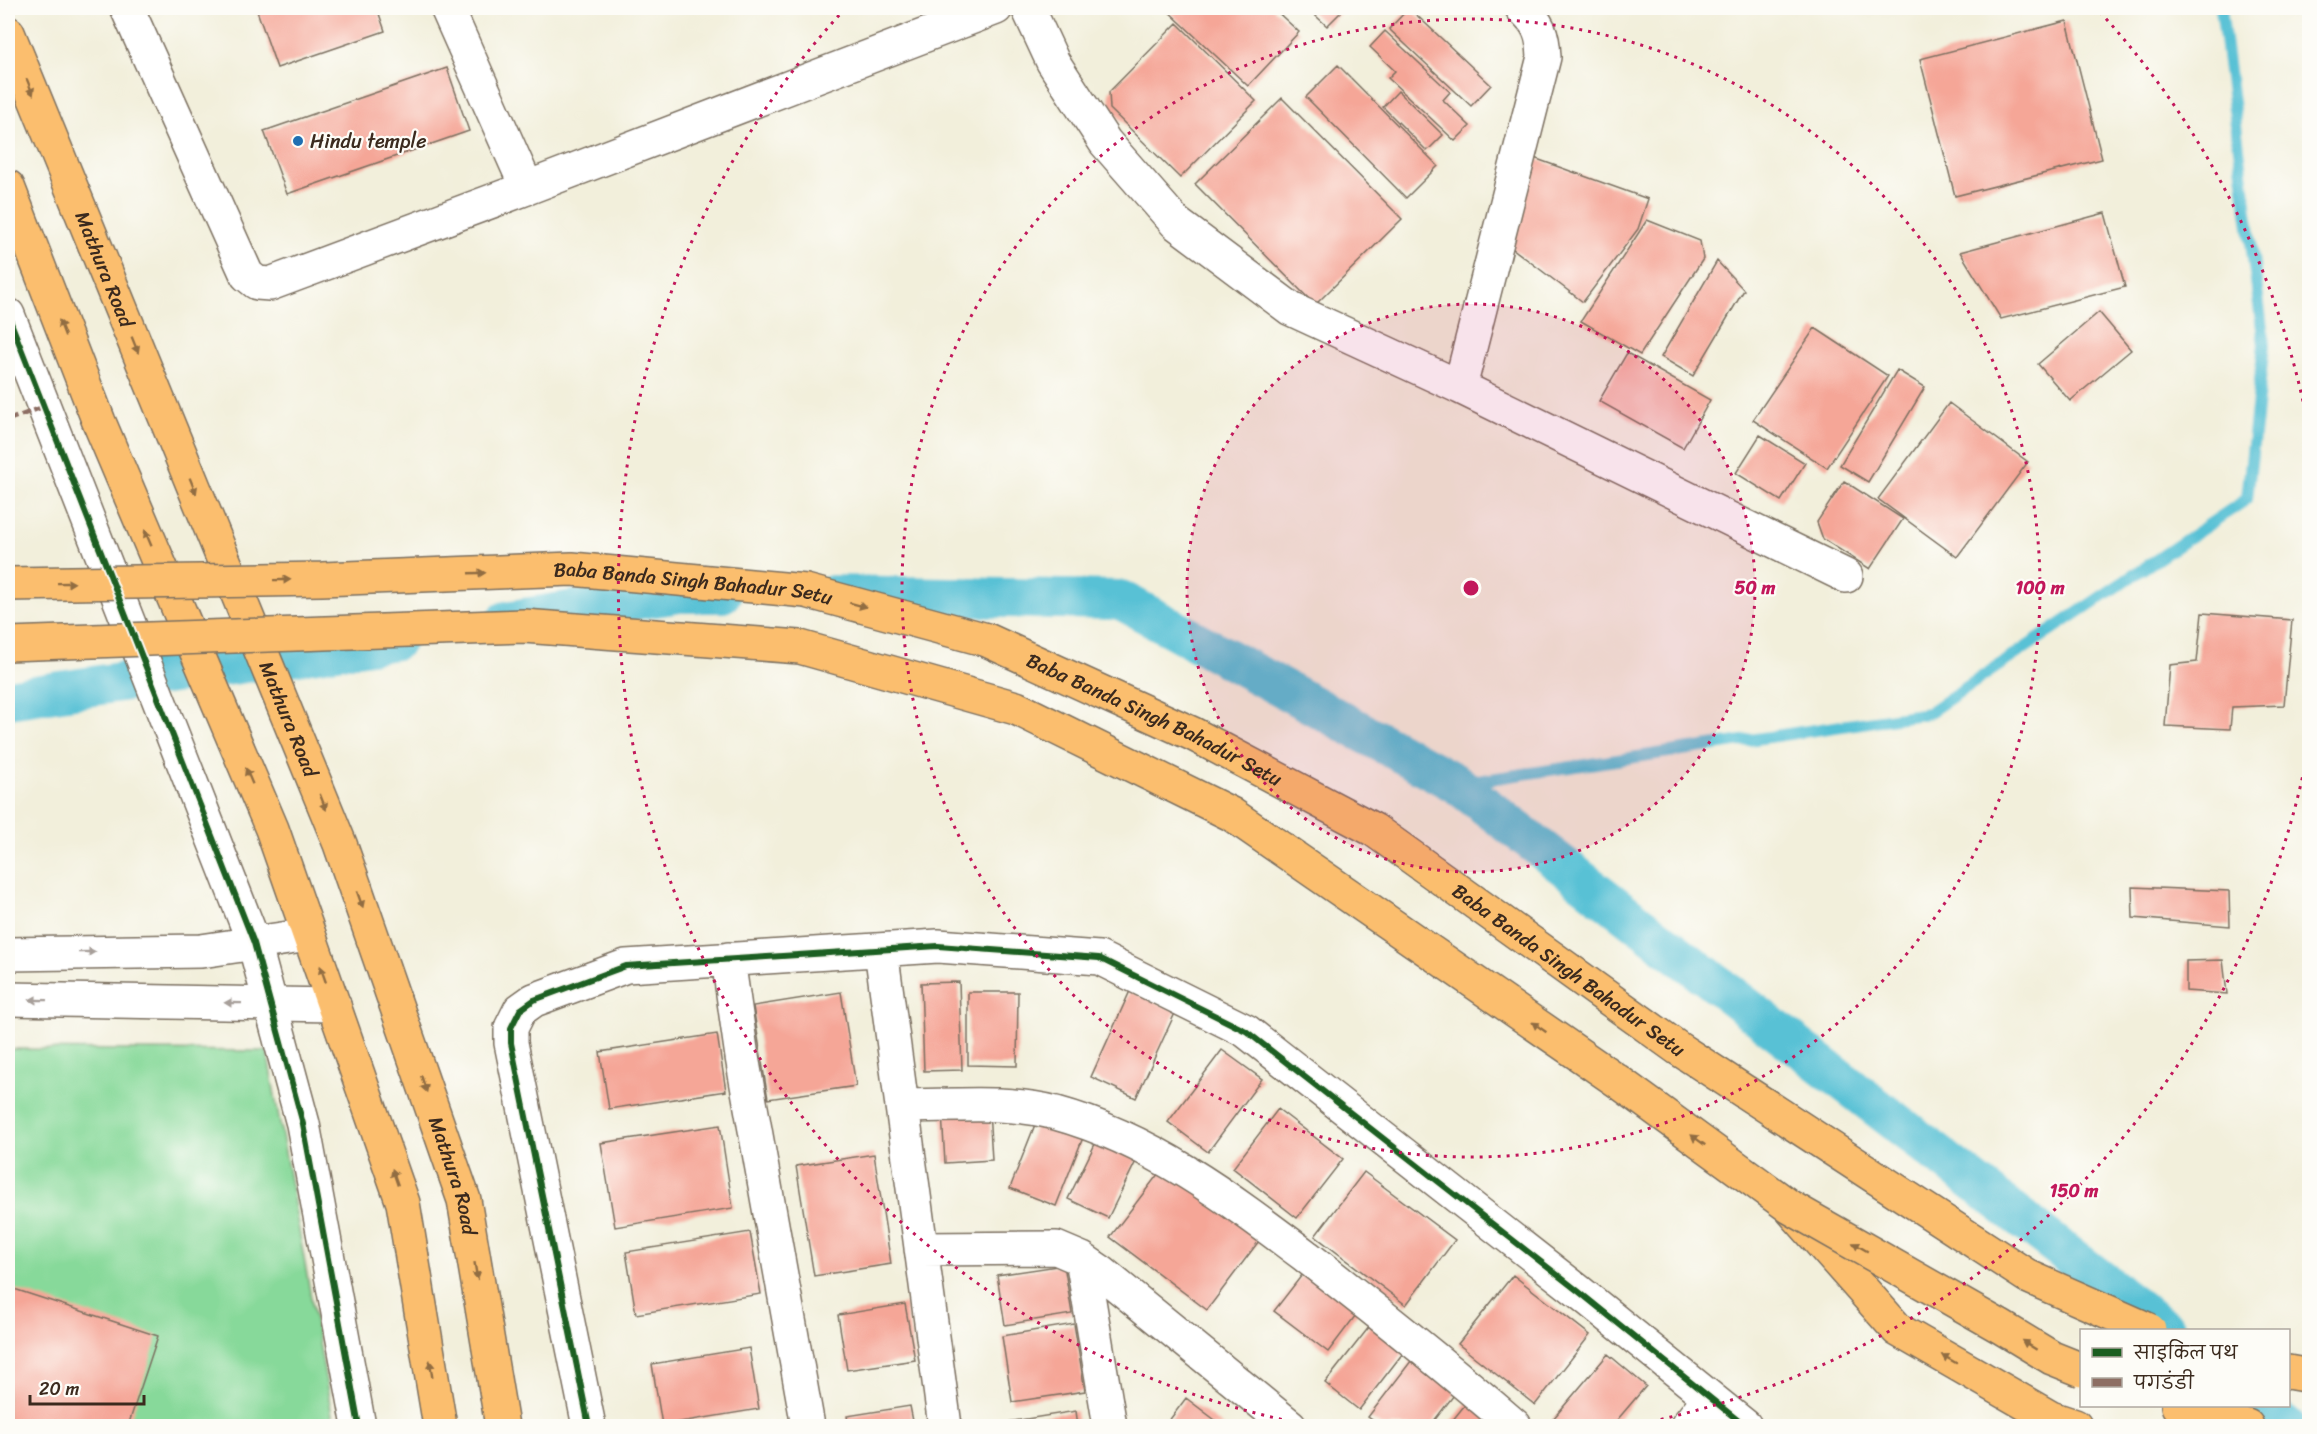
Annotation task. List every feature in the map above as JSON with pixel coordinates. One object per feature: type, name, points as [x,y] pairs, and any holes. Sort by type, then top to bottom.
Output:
[{"type":"main road","name":"Mathura Road","points":[[8,33],[340,844],[464,1200],[502,1426]]},
{"type":"main road","points":[[8,187],[99,422],[272,829],[404,1203],[440,1426]]},
{"type":"main road","name":"Baba Banda Singh Bahadur Setu","points":[[8,584],[322,579],[572,569],[806,591],[987,640],[1193,734],[1374,830],[1679,1049],[2028,1277],[2147,1329]]},
{"type":"main road","points":[[8,644],[524,626],[800,647],[1016,708],[1231,814],[1619,1082],[1790,1207],[2052,1358],[2080,1369]]},
{"type":"main road","points":[[1790,1207],[1898,1330],[2051,1418],[2075,1426]]},
{"type":"main road","points":[[2290,1372],[2310,1376]]},
{"type":"main road","points":[[2181,1407],[2247,1426]]},
{"type":"street","points":[[128,8],[247,275],[257,283],[270,284],[996,8]]},
{"type":"street","points":[[447,8],[527,188]]},
{"type":"street","points":[[1028,8],[1053,62],[1105,142],[1176,223],[1291,309],[1460,387],[1846,576]]},
{"type":"street","points":[[1460,387],[1544,57],[1543,37],[1533,17],[1522,8]]},
{"type":"street","points":[[8,315],[254,943],[303,1124],[359,1426]]},
{"type":"street","points":[[8,954],[201,951],[309,934]]},
{"type":"street","points":[[589,1426],[511,1043],[511,1028],[520,1010],[534,1000],[626,966],[938,946],[1099,958],[1246,1031],[1578,1291],[1745,1426]]},
{"type":"street","points":[[881,950],[945,1426]]},
{"type":"street","points":[[728,959],[744,1069],[808,1426]]},
{"type":"street","points":[[8,999],[334,1005]]},
{"type":"street","points":[[902,1107],[1015,1106],[1054,1113],[1094,1125],[1152,1152],[1224,1195],[1260,1222],[1368,1304],[1515,1426]]},
{"type":"street","points":[[921,1249],[1056,1248],[1082,1259],[1290,1426]]},
{"type":"street","points":[[1082,1259],[1110,1426]]},
{"type":"street","points":[[1687,1426],[1709,1398]]},
{"type":"green space","points":[[8,1049],[267,1051],[334,1426],[8,1426]]},
{"type":"building","points":[[256,8],[377,8],[385,31],[277,68]]},
{"type":"building","points":[[493,8],[512,8],[495,14]]},
{"type":"building","points":[[1165,8],[1273,8],[1299,32],[1248,86]]},
{"type":"building","points":[[1307,8],[1345,8],[1327,26]]},
{"type":"building","points":[[1409,8],[1491,85],[1471,106],[1389,29]]},
{"type":"building","points":[[2067,21],[2102,159],[1955,196],[1920,59]]},
{"type":"building","points":[[1177,23],[1256,101],[1180,178],[1110,109],[1109,92]]},
{"type":"building","points":[[1385,31],[1450,92],[1443,100],[1470,126],[1455,141],[1388,78],[1395,71],[1370,47]]},
{"type":"building","points":[[1338,65],[1438,166],[1406,198],[1306,97]]},
{"type":"building","points":[[447,68],[469,131],[287,194],[264,131]]},
{"type":"building","points":[[1398,91],[1443,135],[1427,151],[1383,107]]},
{"type":"building","points":[[1282,98],[1402,219],[1315,305],[1195,184]]},
{"type":"building","points":[[1534,158],[1648,199],[1638,229],[1583,302],[1504,242]]},
{"type":"building","points":[[2105,213],[2125,287],[2001,319],[1960,252]]},
{"type":"building","points":[[1647,220],[1700,241],[1703,259],[1640,355],[1581,321]]},
{"type":"building","points":[[1717,261],[1744,290],[1693,376],[1661,357]]},
{"type":"building","points":[[2099,312],[2131,350],[2070,401],[2038,364]]},
{"type":"building","points":[[1815,328],[1888,376],[1827,468],[1753,420]]},
{"type":"building","points":[[1627,353],[1710,400],[1683,448],[1599,401]]},
{"type":"building","points":[[1897,370],[1925,387],[1868,482],[1840,465]]},
{"type":"building","points":[[1949,403],[2028,462],[1957,557],[1878,499]]},
{"type":"building","points":[[1760,435],[1805,463],[1781,501],[1736,473]]},
{"type":"building","points":[[1844,481],[1903,519],[1870,569],[1823,539],[1817,522]]},
{"type":"building","points":[[2202,613],[2292,620],[2284,705],[2232,707],[2230,729],[2165,726],[2170,665],[2197,662]]},
{"type":"building","points":[[2132,887],[2229,891],[2230,926],[2133,918]]},
{"type":"building","points":[[2223,960],[2227,994],[2186,991],[2186,961]]},
{"type":"building","points":[[959,982],[962,1070],[924,1071],[921,983]]},
{"type":"building","points":[[1130,991],[1176,1011],[1136,1098],[1091,1077]]},
{"type":"building","points":[[841,992],[856,1086],[768,1099],[753,1006]]},
{"type":"building","points":[[968,992],[1018,992],[1017,1066],[968,1065]]},
{"type":"building","points":[[717,1034],[726,1091],[609,1109],[600,1052]]},
{"type":"building","points":[[1222,1050],[1262,1079],[1208,1152],[1168,1122]]},
{"type":"building","points":[[1278,1109],[1343,1159],[1297,1218],[1233,1168]]},
{"type":"building","points":[[989,1110],[992,1160],[945,1163],[942,1113]]},
{"type":"building","points":[[1038,1117],[1084,1135],[1056,1206],[1010,1188]]},
{"type":"building","points":[[720,1125],[733,1208],[615,1227],[601,1143]]},
{"type":"building","points":[[1100,1134],[1140,1153],[1108,1218],[1068,1199]]},
{"type":"building","points":[[874,1154],[891,1264],[814,1276],[796,1166]]},
{"type":"building","points":[[1165,1165],[1262,1237],[1207,1310],[1110,1237]]},
{"type":"building","points":[[1364,1172],[1455,1240],[1406,1305],[1315,1236]]},
{"type":"building","points":[[750,1232],[761,1294],[636,1314],[626,1252]]},
{"type":"building","points":[[1064,1265],[1072,1314],[1005,1325],[997,1275]]},
{"type":"building","points":[[1309,1266],[1362,1307],[1328,1352],[1274,1311]]},
{"type":"building","points":[[1513,1275],[1590,1335],[1535,1405],[1458,1344]]},
{"type":"building","points":[[8,1287],[158,1336],[128,1426],[8,1426]]},
{"type":"building","points":[[905,1304],[915,1360],[847,1370],[838,1315]]},
{"type":"building","points":[[1377,1317],[1410,1344],[1359,1410],[1325,1383]]},
{"type":"building","points":[[1074,1324],[1085,1391],[1012,1402],[1002,1336]]},
{"type":"building","points":[[749,1348],[759,1409],[662,1425],[652,1364]]},
{"type":"building","points":[[1418,1352],[1461,1386],[1430,1426],[1381,1426],[1368,1417]]},
{"type":"building","points":[[1608,1354],[1646,1386],[1612,1426],[1562,1426],[1553,1419]]},
{"type":"building","points":[[1186,1398],[1223,1426],[1165,1426]]},
{"type":"building","points":[[1468,1401],[1501,1426],[1448,1426]]},
{"type":"building","points":[[910,1406],[914,1426],[849,1426],[847,1416]]},
{"type":"building","points":[[1076,1411],[1078,1426],[1001,1426],[1001,1423]]},
{"type":"waterway","points":[[1457,784],[1928,713],[2247,499],[2264,344],[2221,8]]},
{"type":"waterway","points":[[506,621],[679,593],[722,593]]},
{"type":"waterway","points":[[833,595],[1121,600],[1457,784],[2165,1329]]},
{"type":"waterway","points":[[8,699],[396,640]]},
{"type":"waterway","points":[[2261,1407],[2286,1426]]},
{"type":"marked path","points":[[8,420],[43,407]]},
{"type":"cycle path","points":[[8,315],[254,943],[303,1124],[359,1426]]},
{"type":"cycle path","points":[[589,1426],[511,1043],[511,1028],[520,1010],[534,1000],[626,966],[938,946],[1099,958],[1246,1031],[1578,1291],[1745,1426]]},
{"type":"place","name":"Hindu temple","points":[[298,141]]}]
